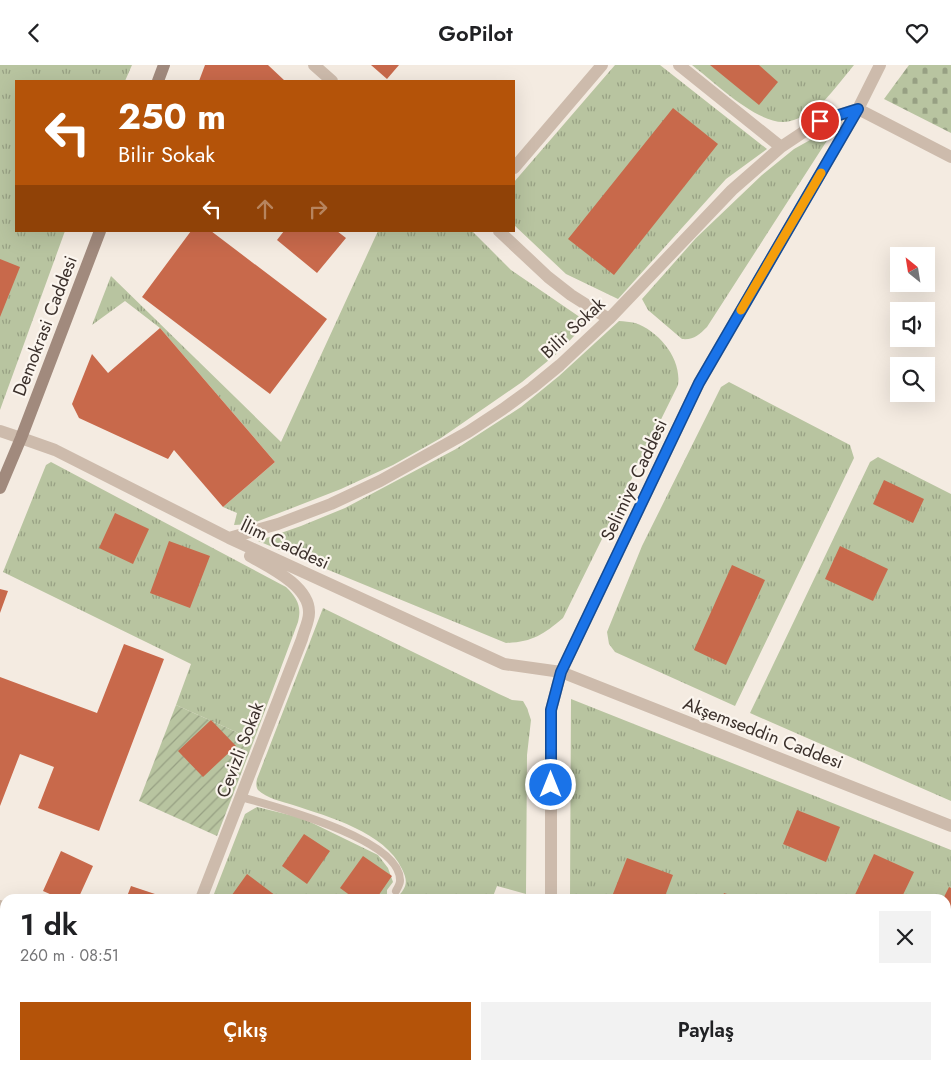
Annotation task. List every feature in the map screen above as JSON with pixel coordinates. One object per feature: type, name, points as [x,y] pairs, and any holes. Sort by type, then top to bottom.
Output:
[{"type":"main road","points":[[158,80],[164,65]]},
{"type":"main road","name":"Demokrasi Caddesi","points":[[0,488],[100,232]]},
{"type":"street","points":[[314,65],[331,80]]},
{"type":"street","points":[[515,167],[602,65]]},
{"type":"street","points":[[679,65],[781,147]]},
{"type":"street","points":[[880,65],[858,109],[951,157]]},
{"type":"street","name":"Bilir Sokak","points":[[229,538],[278,524],[330,504],[380,481],[468,432],[532,389],[609,319],[732,189],[781,147],[820,121],[858,109]]},
{"type":"street","name":"Selimiye Caddesi","points":[[551,894],[551,710],[561,672],[699,383],[858,109]]},
{"type":"street","points":[[500,232],[524,256],[571,295],[609,319]]},
{"type":"street","name":"İlim Caddesi","points":[[0,431],[56,450],[229,538],[504,664],[561,672]]},
{"type":"street","name":"Cevizli Sokak","points":[[204,894],[302,639],[309,613],[306,600],[297,587],[278,572],[248,555],[229,538]]},
{"type":"street","name":"Akşemseddin Caddesi","points":[[561,672],[951,825]]},
{"type":"lane","points":[[241,797],[306,815],[364,840],[384,853],[396,867],[400,881],[396,891]]},
{"type":"green space","points":[[0,65],[132,65],[125,80],[15,80],[15,232],[65,232],[0,410]]},
{"type":"green space","points":[[615,65],[660,65],[767,149],[726,179],[618,299],[566,274],[515,226],[515,181]]},
{"type":"green space","points":[[692,65],[854,65],[820,104],[799,118],[783,122],[760,115],[735,100]]},
{"type":"green space","points":[[909,65],[951,65],[951,133],[884,99]]},
{"type":"green space","points":[[837,125],[707,327],[699,335],[693,338],[682,339],[648,310],[642,299],[696,238],[762,175],[794,149]]},
{"type":"green space","points":[[378,232],[473,232],[511,270],[587,322],[560,351],[522,382],[441,438],[393,465],[341,489],[251,524],[234,525],[237,513],[223,507],[275,462],[160,328],[125,301],[92,325],[111,276],[281,442]]},
{"type":"green space","points":[[619,321],[635,323],[652,332],[660,339],[667,347],[676,365],[678,385],[563,618],[537,637],[506,643],[258,541],[345,508],[456,449],[521,407],[559,376]]},
{"type":"green space","points":[[729,382],[850,445],[854,458],[735,706],[615,652],[609,644],[607,632],[642,546],[721,387]]},
{"type":"green space","points":[[878,457],[951,494],[951,801],[750,713],[870,462]]},
{"type":"green space","points":[[51,462],[286,587],[293,595],[299,607],[298,622],[254,740],[176,705],[191,664],[3,572],[46,465]]},
{"type":"green space","points":[[323,608],[499,694],[512,700],[523,701],[531,720],[527,755],[526,894],[497,886],[494,894],[400,894],[406,882],[402,869],[394,856],[383,845],[370,836],[339,821],[265,795],[258,790],[256,785]]},
{"type":"green space","points":[[571,699],[951,850],[951,894],[570,894]]},
{"type":"green space","points":[[176,705],[254,740],[217,836],[139,801]]},
{"type":"green space","points":[[257,807],[302,818],[378,855],[388,868],[393,882],[387,890],[387,894],[214,894],[245,814]]},
{"type":"building","points":[[205,65],[268,65],[284,80],[199,80]]},
{"type":"building","points":[[371,65],[399,65],[387,79]]},
{"type":"building","points":[[710,65],[759,65],[778,82],[759,105]]},
{"type":"building","points":[[673,108],[718,144],[614,275],[568,239]]},
{"type":"building","points":[[190,232],[212,232],[327,319],[270,394],[142,297]]},
{"type":"building","points":[[283,232],[338,232],[346,238],[317,273],[277,240]]},
{"type":"building","points":[[0,259],[20,267],[0,317]]},
{"type":"building","points":[[160,328],[275,462],[223,507],[174,450],[168,459],[79,418],[72,404],[92,354],[108,373]]},
{"type":"building","points":[[884,480],[924,499],[913,523],[873,504]]},
{"type":"building","points":[[115,513],[149,529],[133,564],[99,548]]},
{"type":"building","points":[[169,541],[210,556],[190,608],[150,593]]},
{"type":"building","points":[[840,546],[888,569],[873,601],[825,579]]},
{"type":"building","points":[[732,565],[765,580],[726,665],[694,650]]},
{"type":"building","points":[[0,589],[8,591],[0,613]]},
{"type":"building","points":[[124,644],[164,659],[99,831],[38,808],[54,767],[20,754],[0,806],[0,677],[97,713]]},
{"type":"building","points":[[211,720],[236,746],[203,777],[178,751]]},
{"type":"building","points":[[797,810],[840,827],[826,862],[783,844]]},
{"type":"building","points":[[304,834],[330,851],[307,884],[282,866]]},
{"type":"building","points":[[61,851],[93,866],[80,894],[50,894],[43,891]]},
{"type":"building","points":[[874,854],[914,872],[903,894],[855,894]]},
{"type":"building","points":[[363,856],[392,876],[379,894],[348,894],[340,888]]},
{"type":"building","points":[[627,858],[673,875],[666,894],[613,894]]},
{"type":"building","points":[[247,874],[273,894],[233,894]]},
{"type":"building","points":[[131,886],[155,894],[128,894]]},
{"type":"building","points":[[949,887],[951,888],[951,894],[946,894]]},
{"type":"slow traffic","points":[[741,310],[821,173]]},
{"type":"route","points":[[551,785],[551,710],[561,672],[699,383],[858,109],[820,121]]}]
